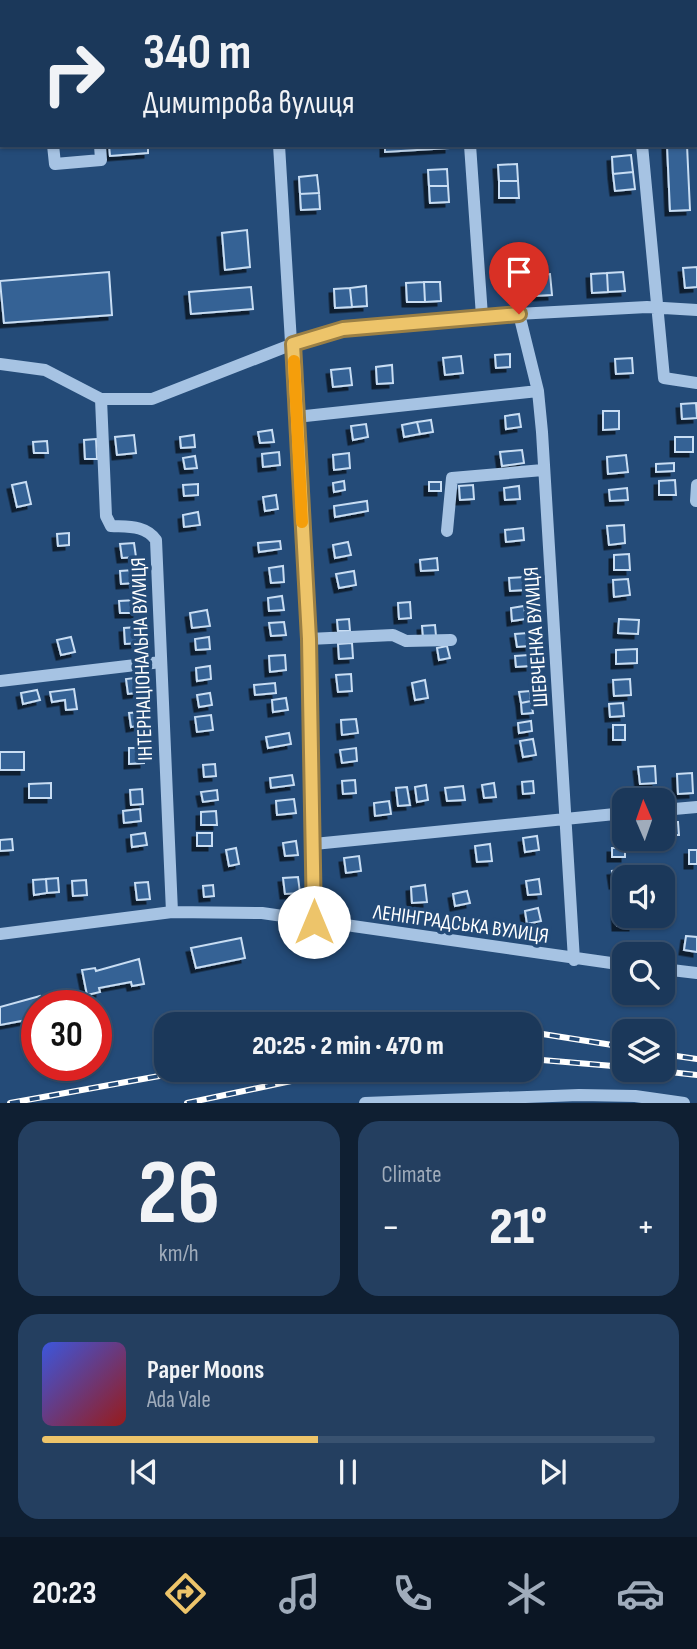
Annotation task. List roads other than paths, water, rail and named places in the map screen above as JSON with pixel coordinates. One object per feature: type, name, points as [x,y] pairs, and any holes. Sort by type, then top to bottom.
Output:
[{"type":"street","points":[[53,147],[55,164],[101,160],[100,147]]},
{"type":"street","points":[[279,147],[309,639],[314,922]]},
{"type":"street","points":[[470,147],[482,316]]},
{"type":"street","points":[[642,147],[664,379],[697,383]]},
{"type":"street","points":[[0,364],[45,370],[102,399],[152,399],[293,344],[343,329],[519,314],[659,308],[697,310]]},
{"type":"street","name":"ШЕВЧЕНКА ВУЛИЦЯ","points":[[519,314],[538,391],[574,960]]},
{"type":"street","points":[[296,417],[538,391]]},
{"type":"street","name":"ІНТЕРНАЦІОНАЛЬНА ВУЛИЦЯ","points":[[102,399],[106,516],[111,526],[136,527],[150,533],[156,540],[172,912]]},
{"type":"street","points":[[447,531],[452,478],[543,470]]},
{"type":"street","points":[[696,501],[697,485]]},
{"type":"street","points":[[309,639],[393,635],[406,641],[451,640]]},
{"type":"street","points":[[0,681],[161,662]]},
{"type":"street","points":[[676,809],[697,807]]},
{"type":"street","points":[[314,844],[612,814]]},
{"type":"street","name":"ЛЕНІНГРАДСЬКА ВУЛИЦЯ","points":[[0,934],[172,912],[261,913],[612,964]]},
{"type":"street","points":[[675,971],[697,973]]},
{"type":"street","points":[[372,1102],[635,1096],[684,1103]]},
{"type":"railway","points":[[542,1034],[612,1045]]},
{"type":"railway","points":[[675,1056],[697,1059]]},
{"type":"railway","points":[[542,1060],[612,1066]]},
{"type":"railway","points":[[675,1073],[697,1075]]},
{"type":"railway","points":[[10,1103],[154,1077]]},
{"type":"railway","points":[[187,1103],[286,1082]]}]
